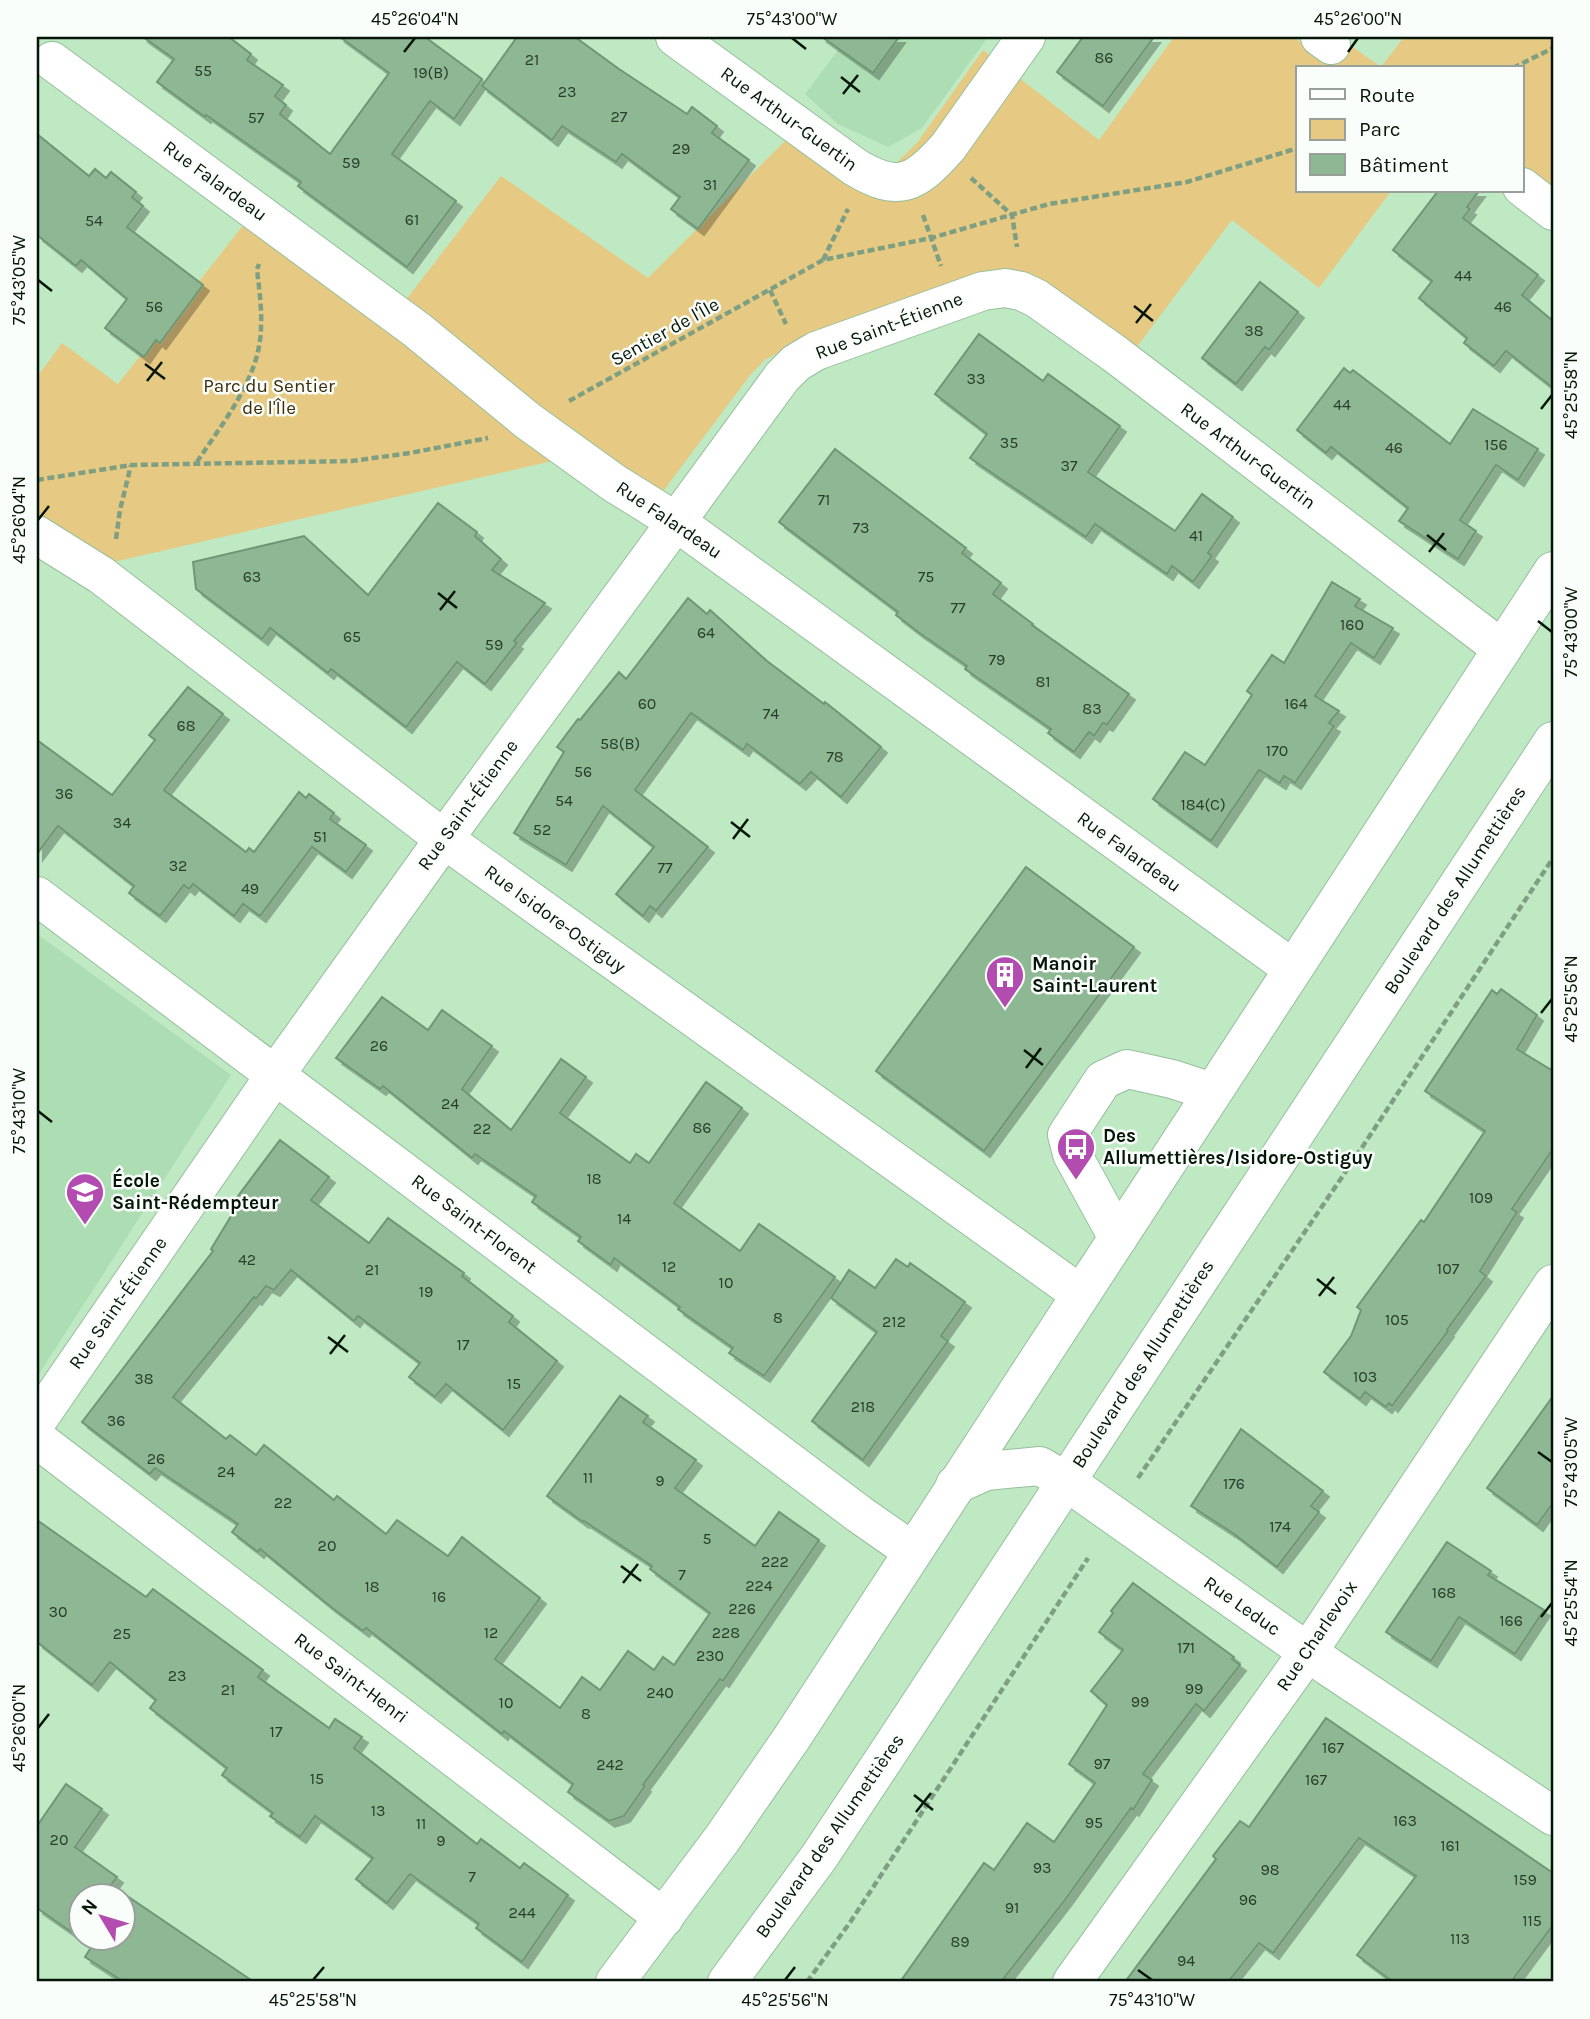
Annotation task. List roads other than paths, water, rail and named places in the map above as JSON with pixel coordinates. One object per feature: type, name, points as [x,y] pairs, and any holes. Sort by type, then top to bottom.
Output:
[{"type":"street","name":"Rue Arthur-Guertin","points":[[675,37],[819,142],[874,179],[889,183],[909,182],[936,161],[1026,37]]},
{"type":"street","name":"Rue Falardeau","points":[[52,61],[417,330],[528,421],[614,483],[675,521],[1293,970]]},
{"type":"street","points":[[1524,189],[1553,211]]},
{"type":"street","name":"Rue Arthur-Guertin","points":[[970,296],[1005,288],[1036,298],[1115,354],[1503,649]]},
{"type":"street","name":"Rue Saint-Étienne","points":[[37,1421],[275,1075],[443,839],[782,377],[796,363],[816,351],[970,296]]},
{"type":"street","name":"Rue Isidore-Ostiguy","points":[[37,535],[101,575],[443,839],[1080,1294]]},
{"type":"street","points":[[615,1982],[722,1839],[791,1740],[1553,571]]},
{"type":"street","name":"Boulevard des Allumettières","points":[[727,1982],[826,1846],[1553,741]]},
{"type":"street","name":"Rue Saint-Florent","points":[[37,896],[859,1514],[912,1551]]},
{"type":"street","points":[[1118,1238],[1072,1154],[1067,1135],[1103,1080],[1127,1069],[1212,1092]]},
{"type":"street","name":"Rue Charlevoix","points":[[1072,1982],[1308,1652],[1553,1284]]},
{"type":"street","name":"Rue Saint-Henri","points":[[37,1439],[664,1918]]},
{"type":"street","name":"Rue Leduc","points":[[955,1485],[986,1471],[1040,1466],[1308,1652],[1553,1816]]},
{"type":"place","name":"Manoir Saint-Laurent","points":[[1005,1009]]},
{"type":"place","name":"Des Allumettières/Isidore-Ostiguy","points":[[1076,1181]]},
{"type":"place","name":"École Saint-Rédempteur","points":[[85,1226]]},
{"type":"park label","name":"Parc du Sentier de l'Île","points":[[269,397]]}]
